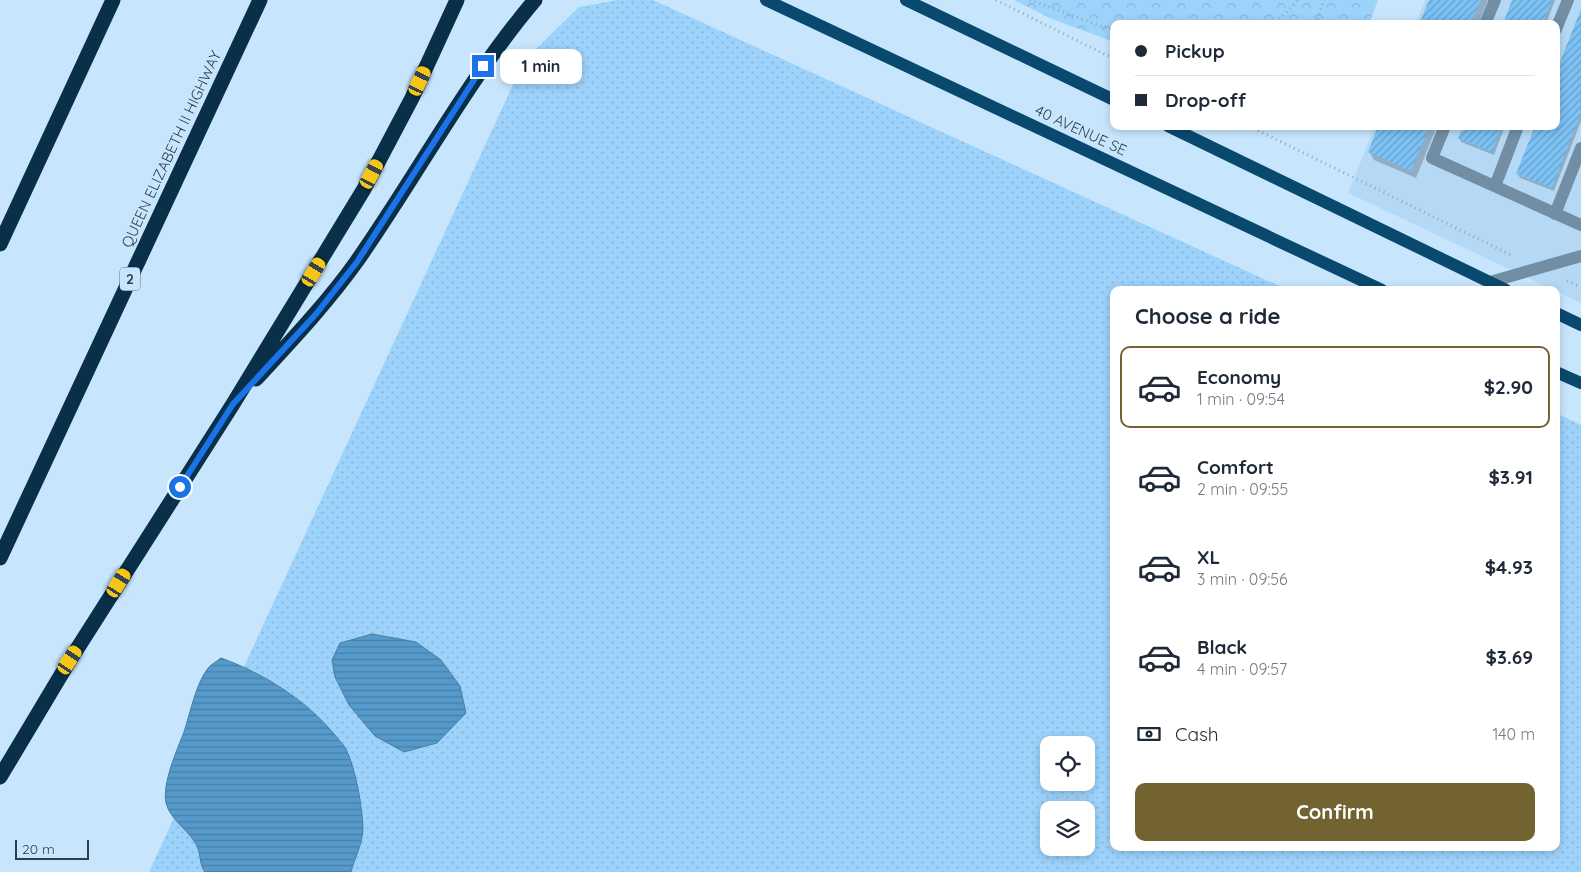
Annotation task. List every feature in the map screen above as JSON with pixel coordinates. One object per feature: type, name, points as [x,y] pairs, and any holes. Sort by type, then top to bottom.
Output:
[{"type":"highway","points":[[0,244],[114,0]]},
{"type":"highway","name":"QUEEN ELIZABETH II HIGHWAY","points":[[0,558],[260,0]]},
{"type":"highway","points":[[0,777],[70,660],[233,404],[364,189],[412,98],[457,0]]},
{"type":"highway","points":[[233,404],[316,314],[357,262],[483,66],[535,0]]},
{"type":"main road","name":"40 AVENUE SE","points":[[766,0],[1374,286]]},
{"type":"main road","points":[[906,0],[1110,98]]},
{"type":"main road","points":[[1176,130],[1498,286]]},
{"type":"main road","points":[[1560,316],[1581,325]]},
{"type":"main road","points":[[1560,374],[1581,384]]},
{"type":"lane","points":[[1487,20],[1495,0]]},
{"type":"lane","points":[[1560,20],[1568,0]]},
{"type":"lane","points":[[1443,130],[1432,158],[1581,225]]},
{"type":"lane","points":[[1495,186],[1516,130]]},
{"type":"lane","points":[[1555,214],[1581,148]]},
{"type":"lane","points":[[1490,282],[1581,256]]},
{"type":"path","points":[[996,0],[1110,57]]},
{"type":"path","points":[[1030,0],[1110,30]]},
{"type":"path","points":[[1276,20],[1285,14],[1298,0]]},
{"type":"path","points":[[1317,20],[1324,0]]},
{"type":"path","points":[[1257,130],[1538,268],[1581,287]]},
{"type":"shaded area","points":[[1425,0],[1581,0],[1581,303],[1560,293],[1560,286],[1545,286],[1348,193],[1373,130],[1560,130],[1560,20],[1418,20]]},
{"type":"shaded area","points":[[372,634],[416,642],[441,660],[460,686],[466,713],[437,743],[404,752],[375,736],[349,705],[335,677],[332,660],[340,643]]},
{"type":"shaded area","points":[[221,658],[252,671],[297,699],[323,722],[346,749],[358,788],[363,828],[360,845],[351,872],[205,872],[203,869],[197,846],[168,809],[165,795],[168,776],[200,681],[209,667]]},
{"type":"green space","points":[[617,0],[653,0],[1279,286],[1110,286],[1110,851],[1560,851],[1560,415],[1581,425],[1581,872],[149,872],[524,61],[579,7]]},
{"type":"green space","points":[[1014,0],[1378,0],[1370,20],[1110,20],[1110,41],[1052,19]]},
{"type":"building","points":[[1429,0],[1481,0],[1473,20],[1421,20]]},
{"type":"building","points":[[1512,0],[1552,0],[1544,20],[1504,20]]},
{"type":"building","points":[[1581,9],[1581,113],[1552,188],[1516,174],[1533,130],[1560,130],[1560,62]]},
{"type":"building","points":[[1376,130],[1427,130],[1411,171],[1368,152]]},
{"type":"building","points":[[1461,130],[1500,130],[1492,152],[1458,138]]},
{"type":"route","points":[[180,487],[233,404],[316,314],[357,262],[483,66]]}]
